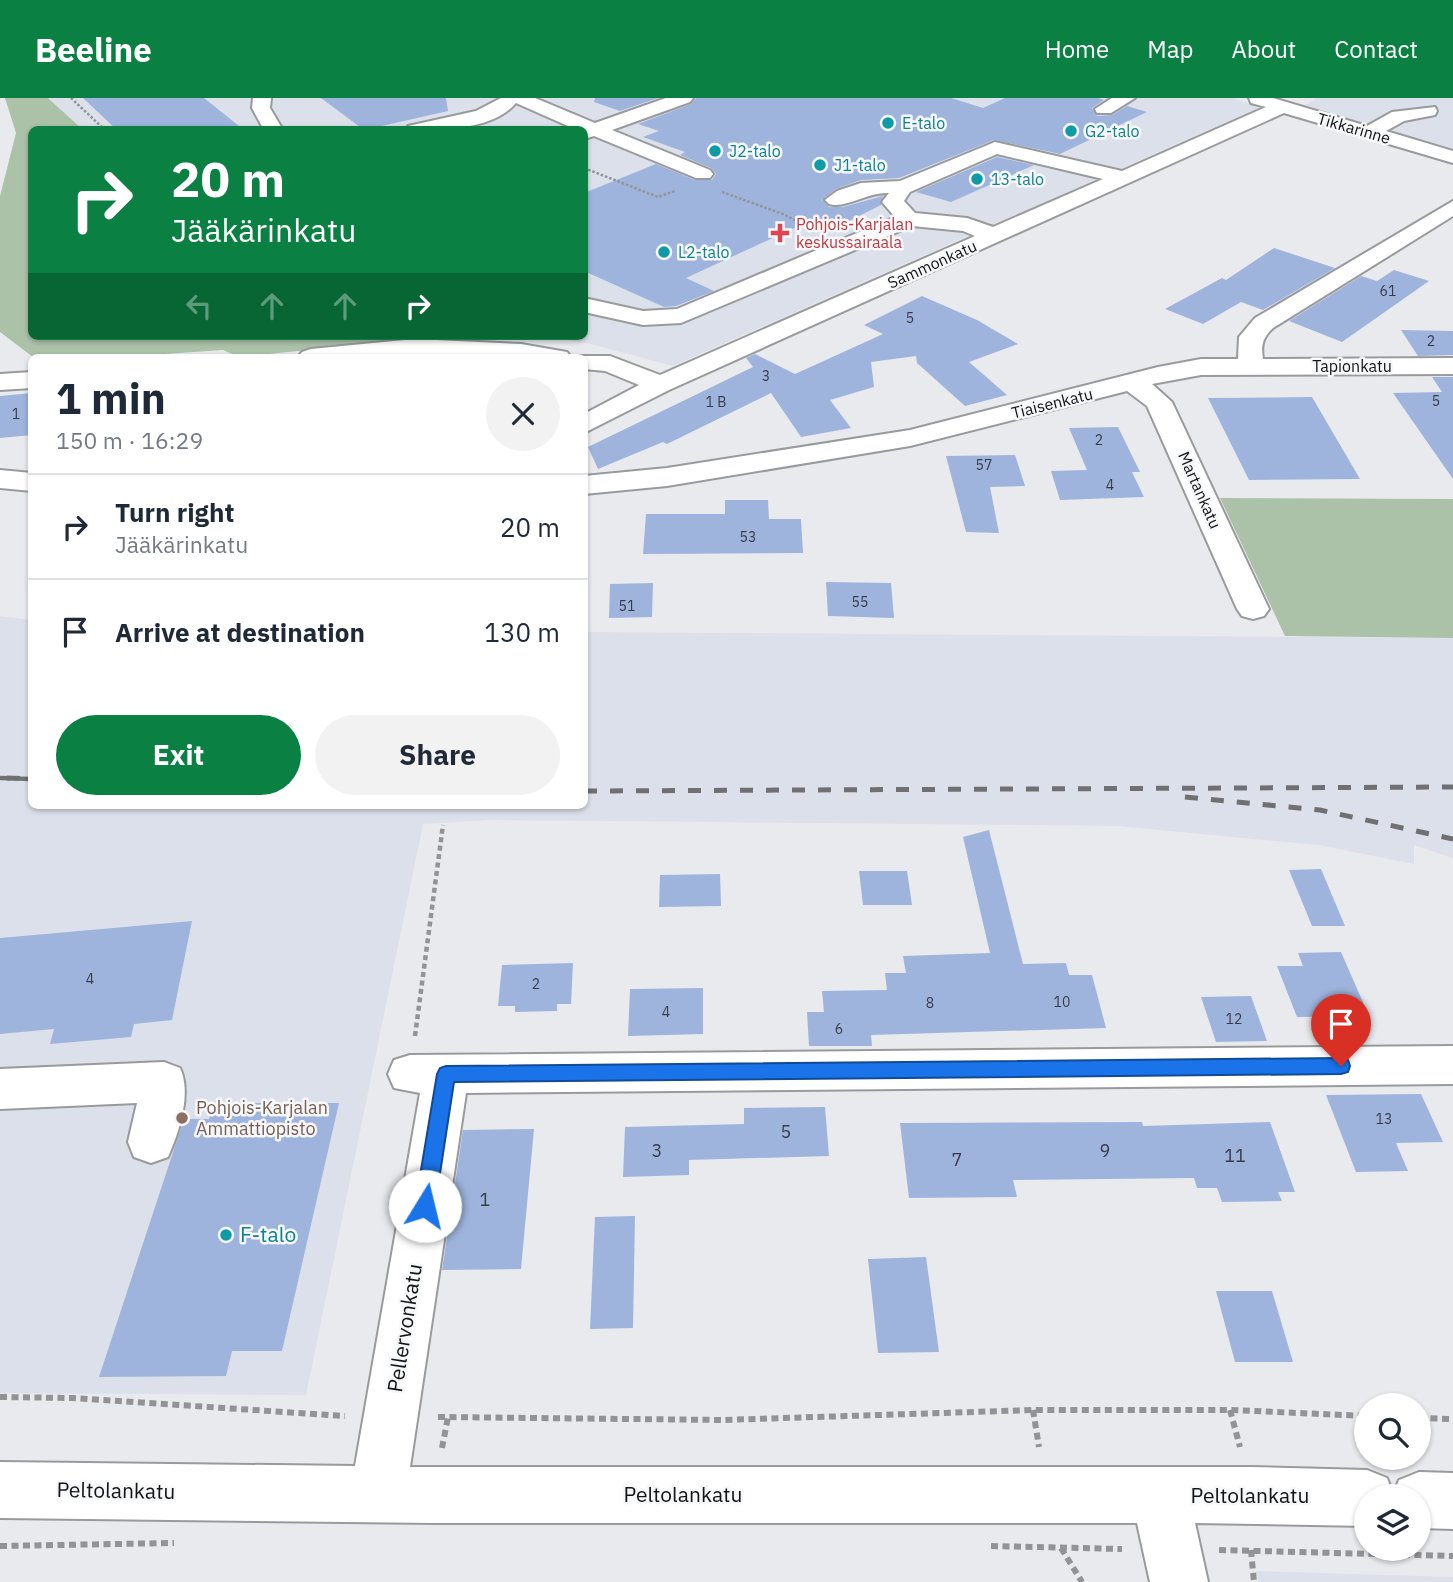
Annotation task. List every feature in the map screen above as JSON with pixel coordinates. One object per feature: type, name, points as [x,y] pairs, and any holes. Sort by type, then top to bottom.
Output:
[{"type":"street","points":[[262,98],[261,108],[272,126]]},
{"type":"street","points":[[588,136],[684,98]]},
{"type":"street","points":[[1104,109],[1126,98]]},
{"type":"street","name":"Tikkarinne","points":[[1254,98],[1453,157]]},
{"type":"street","points":[[449,126],[513,100],[567,126]]},
{"type":"street","points":[[513,100],[559,126]]},
{"type":"street","name":"Sammonkatu","points":[[588,423],[660,384],[1282,107]]},
{"type":"street","points":[[1370,132],[1399,116],[1428,111]]},
{"type":"street","points":[[971,140],[1126,178]]},
{"type":"street","points":[[909,219],[898,211],[893,202],[902,188],[995,148]]},
{"type":"street","points":[[836,200],[867,186],[881,184],[902,188]]},
{"type":"street","points":[[1252,366],[1248,345],[1252,333],[1264,323],[1453,207]]},
{"type":"street","points":[[588,306],[643,318],[681,316],[909,219],[967,225],[996,236]]},
{"type":"street","points":[[342,354],[415,347],[536,354]]},
{"type":"street","points":[[588,361],[610,364],[660,384]]},
{"type":"street","name":"Tapionkatu","points":[[1252,366],[1453,366]]},
{"type":"street","name":"Tiaisenkatu","points":[[588,485],[680,475],[909,438],[1132,382],[1202,368],[1252,366]]},
{"type":"street","points":[[0,383],[28,380]]},
{"type":"street","name":"Martankatu","points":[[1132,382],[1160,402],[1253,609]]},
{"type":"street","points":[[0,479],[28,482]]},
{"type":"street","points":[[428,1074],[1453,1065]]},
{"type":"street","name":"Pellervonkatu","points":[[378,1494],[390,1416],[428,1074]]},
{"type":"street","points":[[0,1089],[164,1082],[151,1142]]},
{"type":"street","name":"Peltolankatu","points":[[0,1490],[1354,1498]]},
{"type":"street","points":[[1160,1496],[1179,1582]]},
{"type":"street","points":[[1431,1500],[1453,1501]]},
{"type":"path","points":[[71,98],[101,126]]},
{"type":"path","points":[[588,170],[658,197],[684,188]]},
{"type":"path","points":[[721,191],[783,214],[849,245]]},
{"type":"path","points":[[428,1074],[443,825]]},
{"type":"path","points":[[0,1397],[72,1398],[351,1417],[724,1420],[1033,1410],[1230,1410],[1354,1415]]},
{"type":"path","points":[[1431,1418],[1453,1419]]},
{"type":"path","points":[[1251,1550],[1254,1582]]},
{"type":"shaded area","name":"Pohjois-Karjalan keskussairaala","points":[[48,98],[1232,98],[1260,107],[673,366],[567,340],[588,340],[588,126],[79,126]]},
{"type":"shaded area","points":[[1318,98],[1453,98],[1453,152],[1301,107]]},
{"type":"shaded area","points":[[0,616],[28,620],[28,809],[588,809],[588,632],[1453,638],[1453,858],[1414,845],[1414,864],[1318,845],[1118,826],[490,820],[423,824],[306,1395],[0,1393]]},
{"type":"shaded area","points":[[1256,1571],[1453,1577],[1453,1582],[1259,1582]]},
{"type":"green space","points":[[5,98],[48,98],[79,126],[28,126],[28,340],[406,340],[268,354],[232,354],[223,350],[165,354],[29,354],[0,332],[0,196],[16,133]]},
{"type":"green space","points":[[1220,498],[1453,499],[1453,638],[1285,636]]},
{"type":"building","points":[[83,98],[204,98],[239,126],[113,126]]},
{"type":"building","points":[[321,98],[446,98],[448,111],[382,126],[359,126]]},
{"type":"building","points":[[595,98],[658,98],[620,111],[594,102]]},
{"type":"building","points":[[696,98],[951,98],[983,108],[1005,98],[1098,98],[1104,100],[1092,108],[1097,116],[1112,115],[1127,106],[1147,112],[1060,154],[994,140],[899,178],[861,180],[836,189],[822,200],[829,207],[843,207],[883,196],[881,205],[839,226],[816,218],[686,278],[714,291],[676,306],[664,307],[588,273],[588,191],[656,164],[695,180],[712,180],[716,174],[711,168],[680,155],[685,152],[643,137],[659,131],[638,124],[691,104]]},
{"type":"building","name":"13-talo","points":[[997,157],[1034,165],[951,202],[916,192]]},
{"type":"building","points":[[1274,248],[1335,268],[1263,310],[1241,302],[1203,324],[1165,309],[1222,278],[1226,280]]},
{"type":"building","points":[[1394,270],[1429,281],[1342,342],[1289,321],[1361,276],[1377,281]]},
{"type":"building","points":[[922,296],[977,320],[1018,344],[969,362],[1007,395],[965,406],[917,363],[916,356],[871,362],[874,387],[830,400],[851,428],[801,437],[771,393],[667,444],[663,442],[598,469],[588,447],[753,367],[746,358],[755,354],[795,374],[883,334],[864,325]]},
{"type":"building","points":[[1401,330],[1453,331],[1453,355],[1418,356]]},
{"type":"building","points":[[1432,377],[1453,377],[1453,479],[1393,393],[1442,392]]},
{"type":"building","points":[[28,393],[28,435],[0,438],[0,396]]},
{"type":"building","points":[[1312,397],[1360,479],[1249,480],[1208,398]]},
{"type":"building","points":[[1118,427],[1140,472],[1132,472],[1144,497],[1060,500],[1051,471],[1087,470],[1069,428]]},
{"type":"building","points":[[1015,455],[1025,486],[990,487],[999,533],[966,532],[946,456]]},
{"type":"building","points":[[725,500],[768,500],[769,519],[801,519],[803,553],[643,554],[646,514],[725,514]]},
{"type":"building","points":[[826,582],[891,583],[894,618],[828,616]]},
{"type":"building","points":[[653,583],[652,617],[609,618],[610,584]]},
{"type":"building","points":[[989,830],[1023,964],[1066,963],[1069,975],[1092,975],[1106,1028],[871,1035],[872,1046],[809,1046],[807,1012],[824,1012],[822,991],[887,990],[885,973],[906,973],[903,956],[990,953],[963,837]]},
{"type":"building","points":[[1321,869],[1345,926],[1312,926],[1289,870]]},
{"type":"building","points":[[859,871],[907,871],[912,905],[863,905]]},
{"type":"building","points":[[720,874],[721,906],[659,907],[660,875]]},
{"type":"building","points":[[192,921],[172,1020],[134,1024],[131,1037],[50,1044],[54,1029],[0,1034],[0,938]]},
{"type":"building","points":[[1341,952],[1369,1016],[1297,1017],[1277,966],[1303,966],[1298,953]]},
{"type":"building","points":[[573,963],[571,1004],[557,1004],[557,1011],[515,1012],[515,1006],[498,1006],[502,965]]},
{"type":"building","points":[[703,988],[703,1034],[628,1036],[630,989]]},
{"type":"building","points":[[1251,996],[1267,1041],[1216,1042],[1201,997]]},
{"type":"building","points":[[1421,1094],[1443,1142],[1396,1143],[1408,1171],[1356,1172],[1326,1095]]},
{"type":"building","name":"F-talo","points":[[214,1103],[339,1103],[282,1351],[232,1351],[226,1376],[99,1377],[184,1119],[209,1119]]},
{"type":"building","points":[[825,1107],[829,1156],[689,1160],[689,1175],[623,1177],[625,1127],[744,1124],[744,1108]]},
{"type":"building","points":[[1142,1122],[1143,1126],[1270,1122],[1295,1192],[1278,1192],[1282,1201],[1222,1202],[1217,1188],[1197,1188],[1194,1178],[1013,1180],[1017,1197],[909,1198],[900,1123]]},
{"type":"building","points":[[534,1129],[521,1269],[442,1270],[463,1130]]},
{"type":"building","points":[[635,1216],[633,1328],[590,1329],[595,1217]]},
{"type":"building","points":[[926,1257],[939,1352],[878,1353],[868,1259]]},
{"type":"building","points":[[1216,1291],[1272,1291],[1293,1362],[1235,1362]]},
{"type":"railway","points":[[0,778],[28,779]]},
{"type":"railway","points":[[7,778],[28,779]]},
{"type":"railway","points":[[588,791],[1453,787]]},
{"type":"railway","points":[[1185,797],[1320,810],[1453,839]]},
{"type":"place","name":"E-talo","points":[[888,123]]},
{"type":"place","name":"G2-talo","points":[[1071,131]]},
{"type":"place","name":"J2-talo","points":[[715,151]]},
{"type":"place","name":"J1-talo","points":[[820,165]]},
{"type":"place","name":"13-talo","points":[[977,179]]},
{"type":"place","name":"Pohjois-Karjalan keskussairaala","points":[[780,233]]},
{"type":"place","name":"L2-talo","points":[[664,252]]},
{"type":"place","name":"Pohjois-Karjalan Ammattiopisto","points":[[182,1118]]},
{"type":"place","name":"F-talo","points":[[226,1235]]},
{"type":"route","points":[[425,1206],[446,1074],[1341,1066]]}]
